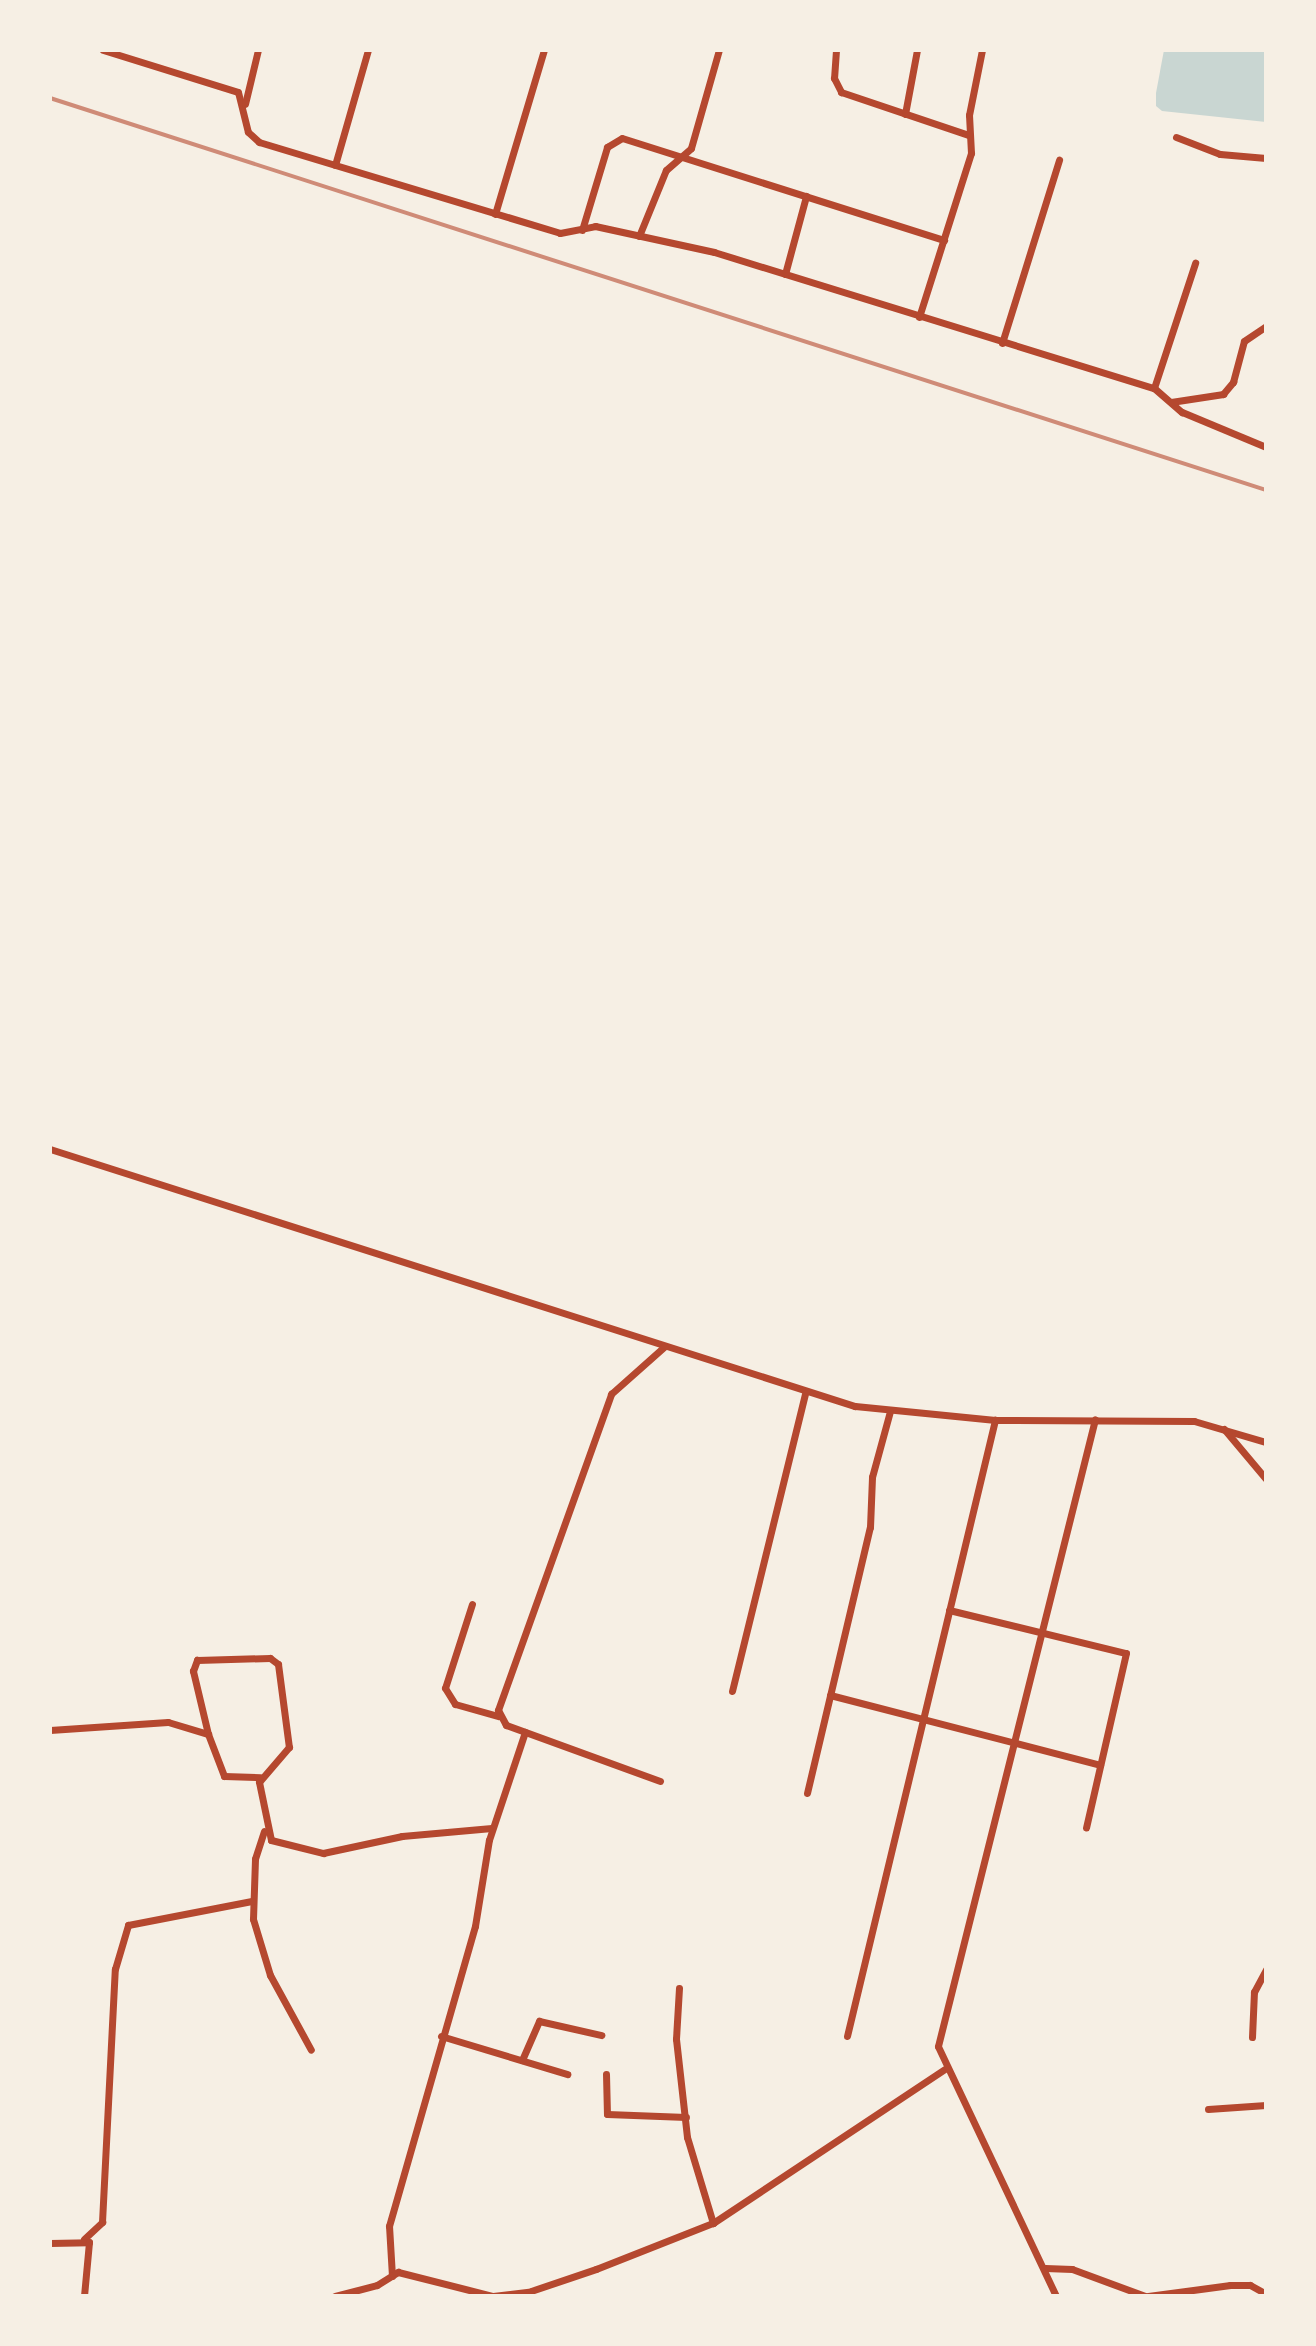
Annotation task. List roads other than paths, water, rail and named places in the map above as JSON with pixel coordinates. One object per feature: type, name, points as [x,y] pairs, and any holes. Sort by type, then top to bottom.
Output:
[{"type":"street","points":[[103,50],[238,92],[252,139],[560,233],[595,226],[785,274],[1154,388],[1171,402],[1266,447]]},
{"type":"street","points":[[244,106],[258,50]]},
{"type":"street","points":[[335,165],[368,50]]},
{"type":"street","points":[[495,214],[544,50]]},
{"type":"street","points":[[639,236],[666,170],[694,141],[719,50]]},
{"type":"street","points":[[836,50],[834,78],[841,92],[969,135]]},
{"type":"street","points":[[905,114],[917,50]]},
{"type":"street","points":[[919,317],[971,153],[969,135],[982,50]]},
{"type":"street","points":[[1176,137],[1220,154],[1266,158]]},
{"type":"street","points":[[582,230],[611,141],[622,138],[944,240]]},
{"type":"street","points":[[1002,343],[1059,160]]},
{"type":"street","points":[[785,274],[806,196]]},
{"type":"street","points":[[1154,388],[1195,263]]},
{"type":"street","points":[[1171,402],[1223,394],[1233,382],[1244,341],[1266,326]]},
{"type":"street","points":[[50,1149],[249,1209],[805,1393],[890,1411],[995,1420],[1194,1421],[1266,1442]]},
{"type":"street","points":[[498,1716],[611,1394],[665,1346]]},
{"type":"street","points":[[732,1691],[805,1393]]},
{"type":"street","points":[[807,1793],[870,1527],[872,1477],[890,1411]]},
{"type":"street","points":[[1056,2296],[978,2122],[945,2069],[939,2033],[1095,1419]]},
{"type":"street","points":[[847,2036],[995,1420]]},
{"type":"street","points":[[1222,1427],[1266,1479]]},
{"type":"street","points":[[472,1604],[445,1688],[455,1704],[498,1716],[525,1732],[660,1781]]},
{"type":"street","points":[[949,1610],[1126,1653],[1086,1827]]},
{"type":"street","points":[[197,1660],[275,1660],[289,1750],[260,1777],[224,1776],[208,1734],[193,1671],[197,1660]]},
{"type":"street","points":[[830,1695],[1014,1740],[1100,1765]]},
{"type":"street","points":[[50,1730],[156,1721],[208,1734]]},
{"type":"street","points":[[392,2276],[389,2226],[475,1926],[492,1828],[525,1732]]},
{"type":"street","points":[[260,1777],[265,1829],[255,1859],[252,1901],[270,1975],[311,2050]]},
{"type":"street","points":[[265,1829],[279,1844],[323,1853],[402,1836],[492,1828]]},
{"type":"street","points":[[50,2243],[84,2239],[102,2222],[115,1969],[128,1925],[252,1901]]},
{"type":"street","points":[[1252,2037],[1254,1992],[1266,1969]]},
{"type":"street","points":[[679,1988],[676,2043],[686,2117],[695,2176],[713,2223]]},
{"type":"street","points":[[522,2060],[539,2021],[601,2035]]},
{"type":"street","points":[[441,2036],[567,2074]]},
{"type":"street","points":[[335,2296],[411,2272],[478,2294],[512,2295],[713,2223],[945,2069]]},
{"type":"street","points":[[606,2074],[607,2114],[686,2117]]},
{"type":"street","points":[[1208,2109],[1266,2105]]},
{"type":"street","points":[[84,2239],[90,2246],[84,2296]]},
{"type":"street","points":[[1045,2268],[1087,2273],[1146,2296],[1183,2294],[1230,2285],[1250,2285],[1266,2294]]},
{"type":"railway","points":[[50,98],[1266,490]]}]
